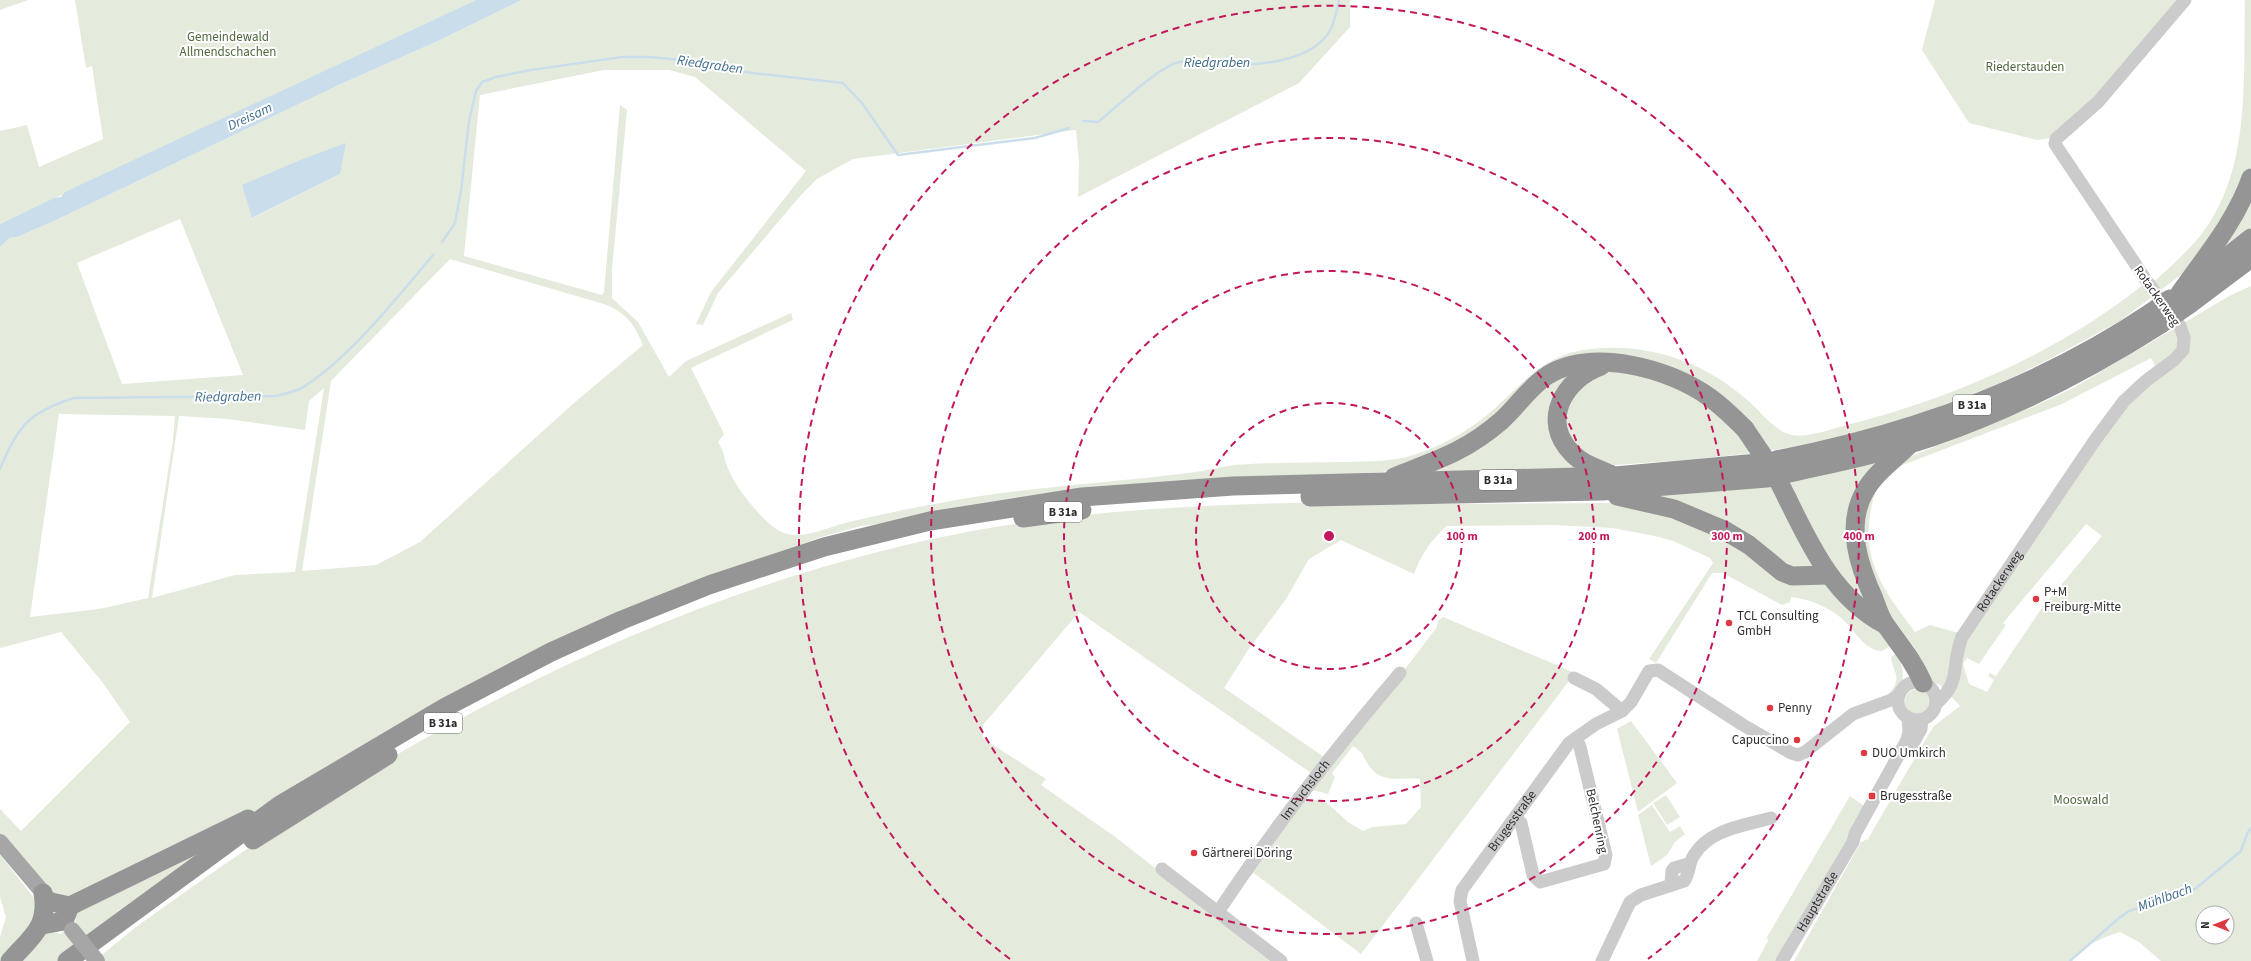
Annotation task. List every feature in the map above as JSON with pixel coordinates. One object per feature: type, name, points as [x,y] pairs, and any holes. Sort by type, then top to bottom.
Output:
[{"type":"highway","points":[[2185,298],[2237,211],[2251,178]]},
{"type":"highway","name":"B 31a","points":[[85,961],[182,890],[284,820],[447,720],[513,684],[624,632],[710,598],[793,570],[839,556],[911,538],[969,527],[1081,510],[1187,501],[1602,491],[1850,460],[1912,443],[2014,405],[2082,371],[2185,298],[2251,238]]},
{"type":"highway","name":"B 31a","points":[[2185,298],[2207,292],[2251,258]]},
{"type":"highway","points":[[2207,292],[2251,274]]},
{"type":"highway","name":"B 31a","points":[[67,961],[280,805],[444,708],[552,652],[622,620],[709,585],[824,547],[930,521],[1053,500],[1226,487],[1615,476],[1772,469],[1831,449],[1934,419],[1989,398],[2066,363],[2156,318]]},
{"type":"highway","points":[[1382,482],[1455,454],[1502,420],[1532,389],[1549,375],[1569,366],[1583,363],[1609,364],[1649,370],[1690,385],[1725,409],[1745,429],[1770,466],[1808,542],[1828,575],[1859,606],[1884,624]]},
{"type":"highway","points":[[1609,364],[1584,373],[1574,381],[1560,402],[1557,417],[1560,433],[1572,453],[1586,464],[1615,476]]},
{"type":"highway","points":[[1912,443],[1872,480],[1864,491],[1856,518],[1857,551],[1861,569],[1884,624],[1916,665],[1916,688]]},
{"type":"highway","points":[[1602,491],[1674,509],[1700,518],[1749,545],[1782,572],[1792,576],[1828,575]]},
{"type":"highway","points":[[42,925],[69,921],[232,826],[280,805]]},
{"type":"highway","points":[[47,897],[69,921]]},
{"type":"highway","points":[[10,961],[42,925],[47,897]]},
{"type":"main road","points":[[0,842],[47,897]]},
{"type":"main road","points":[[69,921],[97,961]]},
{"type":"street","name":"Rotackerweg","points":[[1955,679],[1956,656],[1962,637],[2095,440],[2124,401],[2147,380],[2174,360],[2183,350],[2184,338],[2180,326],[2148,283],[2055,144],[2056,139],[2098,102],[2185,0]]},
{"type":"street","name":"Brugesstraße","points":[[1473,961],[1460,901],[1462,890],[1570,743],[1596,724],[1622,711],[1631,702],[1649,671],[1658,670],[1743,725],[1791,753],[1798,755],[1805,752],[1854,714],[1892,700],[1916,688],[1939,688],[1955,679]]},
{"type":"street","name":"Im Fuchsloch","points":[[1218,912],[1244,873],[1313,782],[1400,673]]},
{"type":"street","points":[[1574,678],[1596,689],[1622,711]]},
{"type":"street","name":"Hauptstraße","points":[[1853,842],[1860,837],[1921,729],[1922,720],[1931,714],[1936,704],[1949,691],[1955,679]]},
{"type":"street","name":"Hauptstraße","points":[[1782,961],[1853,842],[1855,834],[1906,740],[1909,731],[1898,702],[1916,688]]},
{"type":"street","points":[[1916,688],[1936,704]]},
{"type":"street","points":[[1860,712],[1904,715],[1922,720]]},
{"type":"street","name":"Belchenring","points":[[1516,818],[1521,823],[1533,875],[1540,882],[1604,864],[1606,856],[1580,748],[1576,738]]},
{"type":"street","points":[[1602,961],[1630,902],[1641,895],[1684,881],[1688,876],[1688,864],[1700,846],[1709,838],[1725,830],[1771,818]]},
{"type":"street","points":[[1162,869],[1281,961]]},
{"type":"street","points":[[1416,923],[1427,961]]},
{"type":"green space","points":[[0,0],[28,0],[0,10]]},
{"type":"green space","name":"Gemeindewald Allmendschachen","points":[[75,0],[476,0],[0,224],[0,131],[27,125],[39,167],[103,139],[92,66],[86,68]]},
{"type":"green space","points":[[522,0],[1350,0],[1350,27],[1299,83],[1078,197],[1079,162],[1076,130],[853,159],[817,179],[801,195],[718,293],[703,325],[696,324],[711,292],[806,171],[695,77],[669,70],[604,70],[480,95],[464,256],[602,295],[604,292],[620,105],[627,110],[612,269],[612,298],[638,322],[669,377],[686,361],[791,313],[793,320],[691,368],[724,434],[718,442],[733,479],[762,517],[779,531],[794,535],[802,535],[849,522],[896,512],[1001,493],[1188,473],[1235,465],[1371,461],[1402,458],[1431,449],[1460,434],[1487,415],[1542,366],[1569,353],[1584,350],[1628,348],[1671,356],[1691,364],[1729,385],[1751,403],[1777,428],[1783,432],[1795,435],[1809,435],[1823,432],[1883,415],[1965,387],[2044,350],[2117,305],[2150,279],[2156,280],[2184,254],[2208,225],[2222,200],[2232,173],[2238,145],[2244,87],[2245,0],[2251,0],[2251,168],[2241,196],[2182,274],[2120,321],[2046,361],[2003,382],[1926,412],[1866,430],[1809,444],[1769,451],[1713,393],[1576,361],[1486,430],[1401,469],[1381,472],[1323,475],[861,526],[821,537],[739,568],[269,805],[78,897],[53,894],[0,834],[0,809],[21,831],[130,722],[103,683],[61,632],[0,648],[0,247],[10,238],[17,237],[52,222],[341,84],[438,41]],"holes":[[[340,174],[253,218],[242,185]],[[180,219],[243,375],[122,384],[77,263]],[[450,259],[607,305],[630,321],[637,331],[643,345],[574,403],[420,542],[376,565],[302,571],[331,381]],[[324,388],[295,572],[235,575],[152,598],[179,416],[228,419],[305,430],[309,401]],[[59,414],[175,416],[173,440],[148,598],[99,609],[30,617]]]},
{"type":"green space","name":"Riederstauden","points":[[1935,0],[2178,0],[2095,98],[2050,138],[2037,140],[1969,123],[1922,50]]},
{"type":"green space","points":[[2251,191],[2251,228],[2214,258]]},
{"type":"green space","name":"Mooswald","points":[[2251,286],[2251,961],[2161,961],[2139,942],[2120,932],[2087,946],[2076,955],[2072,961],[1794,961],[1861,842],[1868,839],[1934,726],[1960,706],[1940,685],[1931,682],[1920,667],[1914,647],[1889,614],[1859,537],[1869,492],[1902,460],[2035,406],[2075,387],[2231,295]],"holes":[[[2151,358],[2155,366],[2134,382],[2115,405],[1959,633],[1930,625],[1915,632],[1886,591],[1879,578],[1870,549],[1870,515],[1875,494],[1881,483],[1900,466],[2062,404]],[[2086,524],[2102,536],[2041,609],[1996,676],[1990,673],[1988,676],[1994,680],[1987,692],[1969,684],[1963,664],[1967,658],[1979,664],[2006,625],[2003,623]]]},
{"type":"green space","points":[[1572,369],[1555,421],[1597,471],[1412,475],[1523,405]]},
{"type":"green space","points":[[1613,369],[1662,379],[1712,405],[1754,453],[1615,465],[1596,463],[1568,440],[1564,407],[1580,382]]},
{"type":"green space","points":[[1890,458],[1861,490],[1867,594],[1859,599],[1834,572],[1786,482]]},
{"type":"green space","points":[[1773,484],[1820,569],[1805,572],[1635,497]]},
{"type":"green space","points":[[1410,501],[1432,504],[1614,503],[1652,508],[1826,584],[1881,633],[1891,646],[1882,651],[1870,647],[1859,638],[1845,621],[1817,604],[1804,599],[1791,597],[1790,602],[1782,605],[1723,573],[1712,573],[1656,663],[1649,659],[1713,563],[1710,558],[1673,541],[1655,536],[1613,528],[1553,525],[1447,526],[1436,536],[1427,548],[1414,574],[1341,540],[1309,559],[1286,599],[1248,650],[1224,688],[1327,759],[1314,775],[1079,612],[983,725],[983,737],[1046,779],[1041,785],[1114,836],[1217,916],[1222,911],[1288,961],[94,961],[143,922],[240,854],[332,794],[425,738],[521,687],[619,641],[721,601],[825,567],[932,539],[1050,519],[1170,508],[1230,505]]},
{"type":"green space","points":[[1443,617],[1575,673],[1361,954],[1251,871],[1304,797],[1308,800],[1321,800],[1327,803],[1348,822],[1363,831],[1373,827],[1406,824],[1421,807],[1420,779],[1393,779],[1380,776],[1370,767],[1362,754],[1353,746],[1332,773],[1335,777],[1328,794],[1313,790],[1437,627],[1438,621]]},
{"type":"green space","points":[[1896,653],[1903,671],[1902,683],[1894,693],[1888,696],[1896,681],[1896,674],[1891,657]]},
{"type":"green space","points":[[1918,689],[1928,692],[1931,702],[1928,712],[1918,715],[1908,712],[1905,702],[1908,692]]},
{"type":"green space","points":[[1631,721],[1677,783],[1638,812],[1617,729]]},
{"type":"green space","points":[[1666,795],[1680,817],[1667,825],[1653,803]]},
{"type":"green space","points":[[1850,796],[1867,808],[1777,961],[1757,961],[1768,941],[1767,937]]},
{"type":"green space","points":[[1652,805],[1670,832],[1680,826],[1685,834],[1675,842],[1667,855],[1651,866],[1638,815]]},
{"type":"green space","points":[[240,827],[57,961],[15,961],[46,928],[49,931],[60,934],[76,920],[72,914]]},
{"type":"green space","points":[[0,855],[34,898],[39,912],[5,961],[0,961],[0,937],[6,917],[0,897]]},
{"type":"water","name":"Dreisam","points":[[476,0],[522,0],[438,41],[341,84],[52,222],[17,237],[10,238],[0,247],[0,224],[54,198],[61,197],[65,192]]},
{"type":"water","points":[[346,143],[340,174],[252,218],[242,185],[298,161]]},
{"type":"waterway","name":"Riedgraben","points":[[1083,121],[1098,122],[1150,79],[1171,65],[1180,62],[1198,61],[1229,64],[1256,64],[1299,55],[1323,40],[1331,29],[1339,0]]},
{"type":"waterway","name":"Riedgraben","points":[[442,242],[455,223],[461,191],[469,121],[476,91],[482,82],[496,77],[531,70],[622,57],[650,57],[672,59],[752,73],[843,83],[862,103],[898,155],[1035,138],[1069,128]]},
{"type":"waterway","name":"Riedgraben","points":[[0,469],[19,431],[27,423],[46,409],[74,398],[276,396],[300,389],[318,377],[336,362],[371,328],[433,255]]},
{"type":"waterway","name":"Mühlbach","points":[[2070,961],[2129,911],[2195,889],[2241,851],[2247,834],[2251,828]]},
{"type":"place","name":"P+M Freiburg-Mitte","points":[[2036,599]]},
{"type":"place","name":"TCL Consulting GmbH","points":[[1729,623]]},
{"type":"place","name":"Penny","points":[[1770,708]]},
{"type":"place","name":"Capuccino","points":[[1797,740]]},
{"type":"place","name":"DUO Umkirch","points":[[1864,753]]},
{"type":"place","name":"Brugesstraße","points":[[1872,796]]},
{"type":"place","name":"Gärtnerei Döring","points":[[1194,853]]}]
